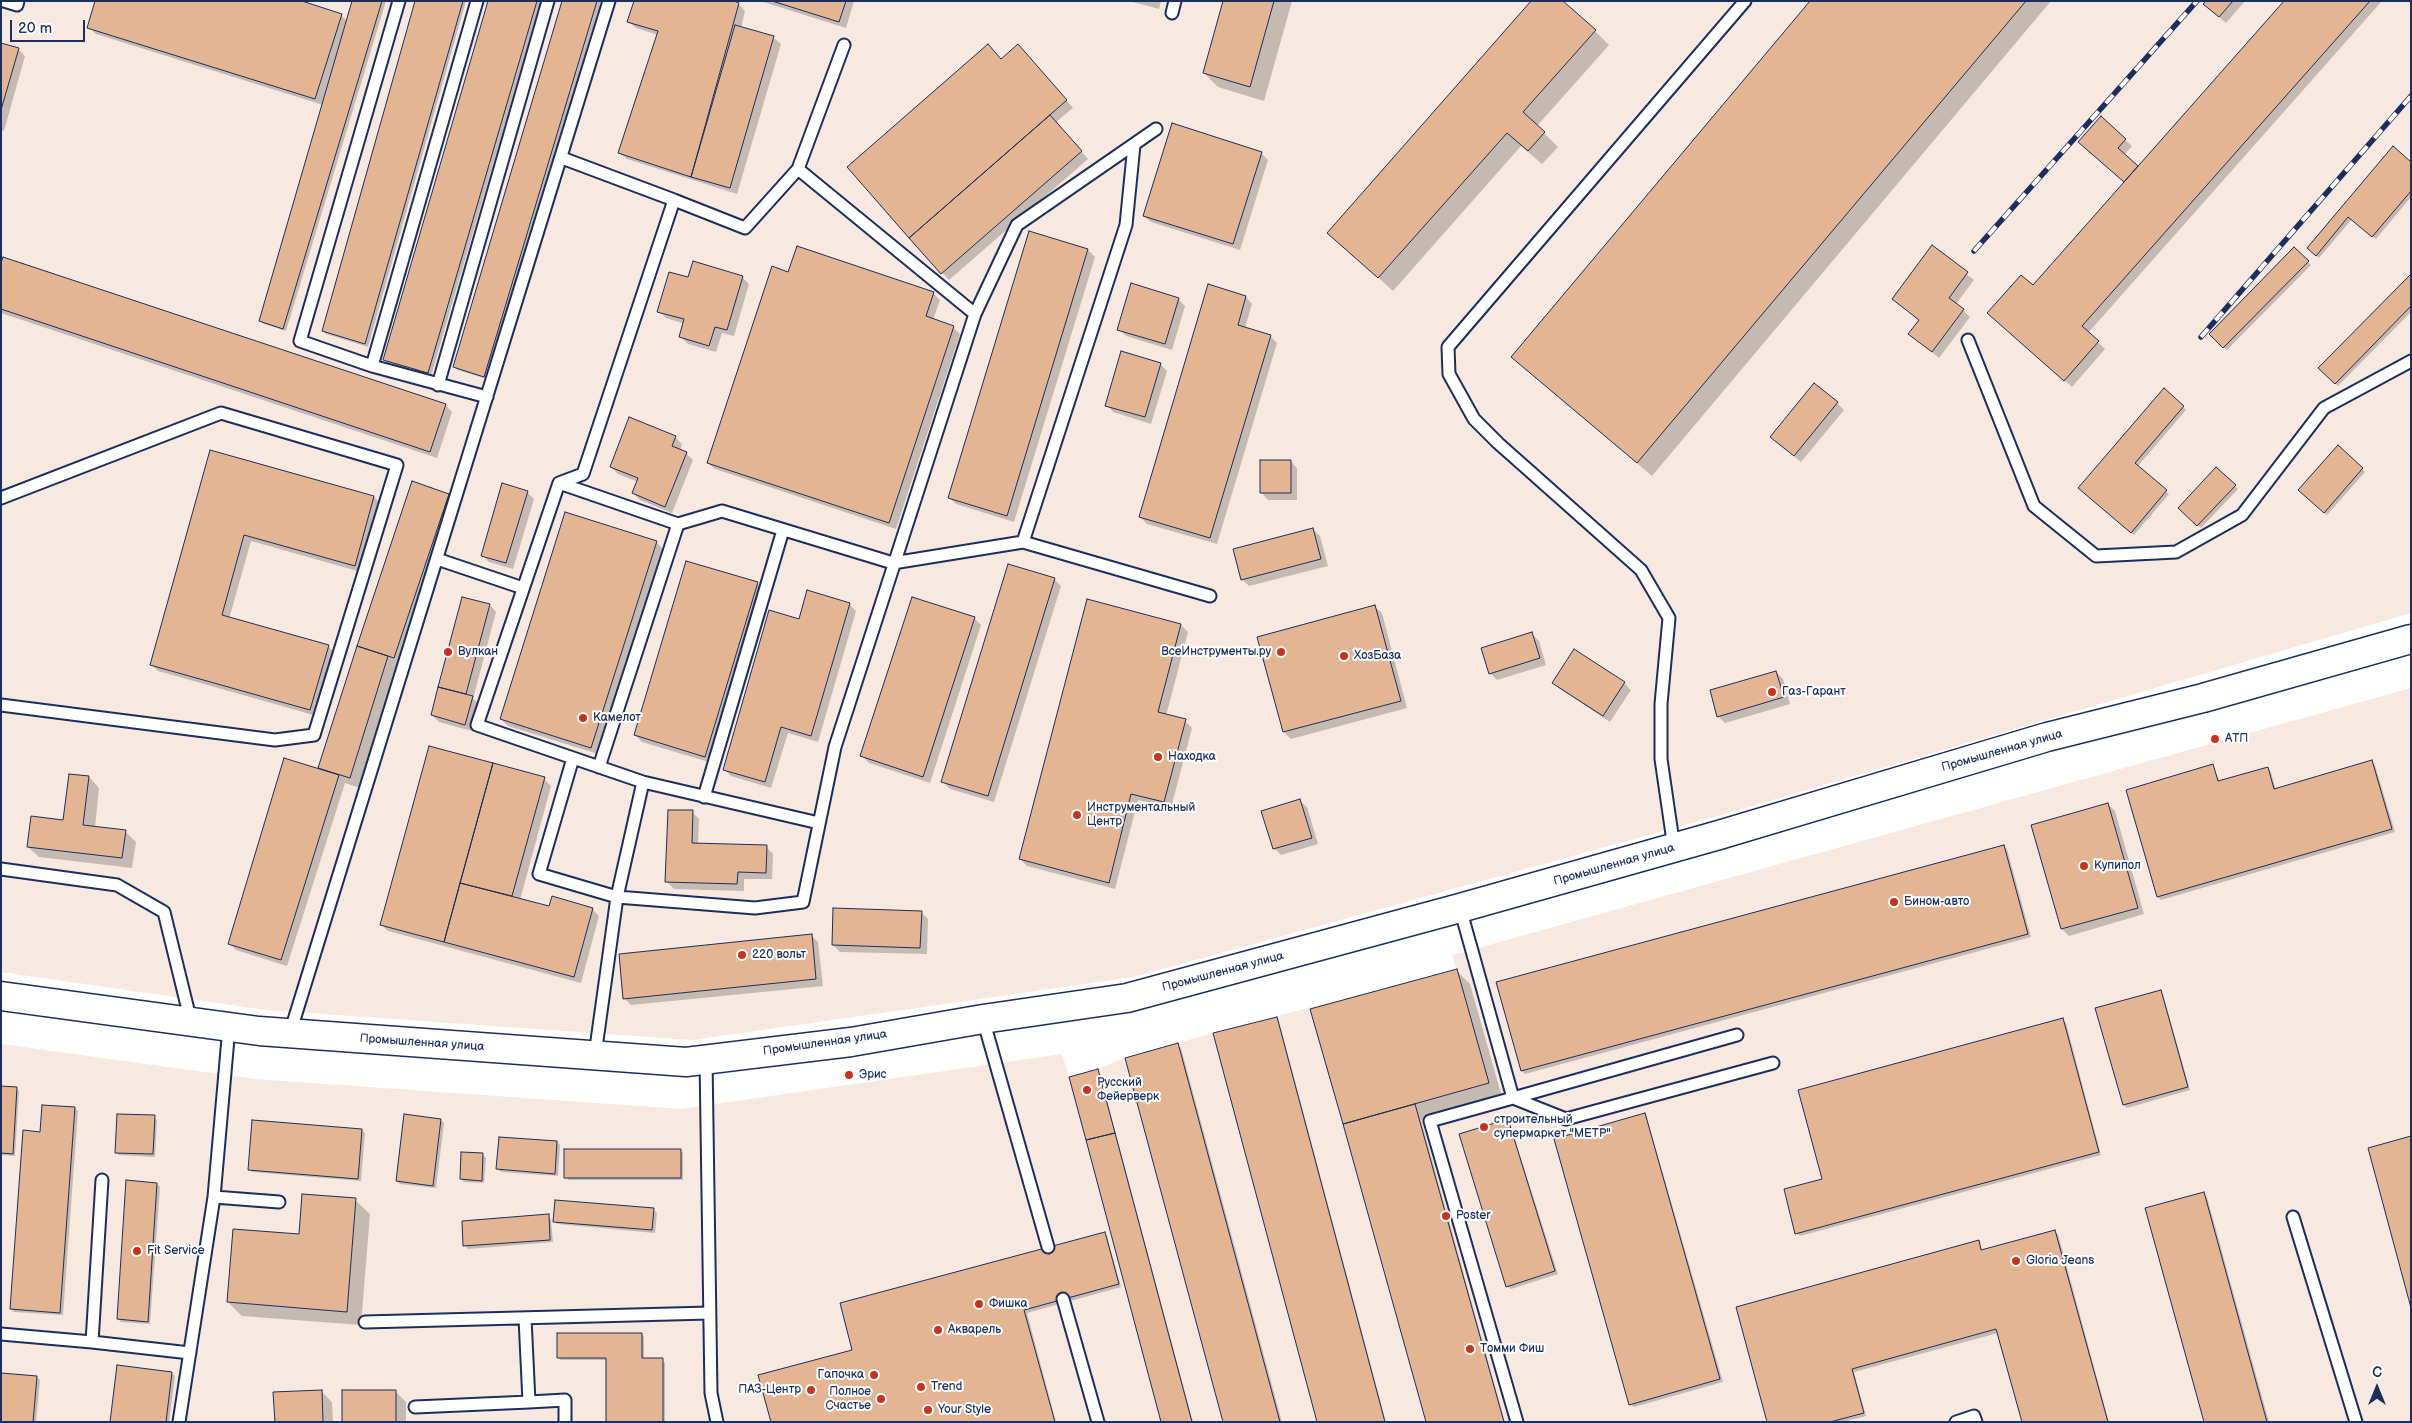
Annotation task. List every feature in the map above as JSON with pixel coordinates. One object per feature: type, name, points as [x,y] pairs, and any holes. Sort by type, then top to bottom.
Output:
[{"type":"main road","name":"Промышленная улица","points":[[1,996],[229,1027],[290,1033],[686,1062],[851,1042],[983,1019],[1127,998],[1674,848],[2047,737],[2203,698],[2411,639]]},
{"type":"lane","points":[[4,1],[17,5],[18,1]]},
{"type":"lane","points":[[399,1],[300,342],[372,366],[438,385],[487,396]]},
{"type":"lane","points":[[372,366],[477,1]]},
{"type":"lane","points":[[438,385],[548,1]]},
{"type":"lane","points":[[290,1033],[609,1]]},
{"type":"lane","points":[[1674,848],[1661,759],[1661,704],[1670,618],[1641,570],[1498,443],[1474,419],[1449,374],[1448,347],[1745,1]]},
{"type":"lane","points":[[562,158],[744,228],[798,169],[844,45]]},
{"type":"lane","points":[[573,758],[538,874],[617,897],[755,908],[803,902],[835,747],[975,314],[1017,225],[1156,129]]},
{"type":"lane","points":[[1023,542],[1126,225],[1134,144]]},
{"type":"lane","points":[[798,169],[975,314]]},
{"type":"lane","points":[[559,483],[583,474],[674,200]]},
{"type":"lane","points":[[1968,340],[2034,506],[2096,556],[2176,552],[2242,515],[2324,408],[2411,361]]},
{"type":"lane","points":[[1,498],[221,413],[397,465],[314,735],[275,740],[1,705]]},
{"type":"lane","points":[[559,483],[678,524],[722,511],[893,563],[1023,542],[1210,596]]},
{"type":"lane","points":[[559,483],[477,725],[644,782],[819,823]]},
{"type":"lane","points":[[599,767],[678,524]]},
{"type":"lane","points":[[704,797],[784,530]]},
{"type":"lane","points":[[437,559],[523,588]]},
{"type":"lane","points":[[595,1055],[617,897],[644,782]]},
{"type":"lane","points":[[1,869],[117,885],[164,912],[190,1022]]},
{"type":"lane","points":[[1460,908],[1513,1098]]},
{"type":"lane","points":[[983,1019],[1048,1247]]},
{"type":"lane","points":[[179,1422],[214,1197],[229,1027]]},
{"type":"lane","points":[[1517,1422],[1430,1121],[1738,1035]]},
{"type":"lane","points":[[706,1059],[711,1393],[717,1422]]},
{"type":"lane","points":[[1513,1098],[1566,1119],[1774,1063]]},
{"type":"lane","points":[[92,1342],[102,1180]]},
{"type":"lane","points":[[214,1197],[279,1202]]},
{"type":"lane","points":[[2293,1217],[2356,1422]]},
{"type":"lane","points":[[1063,1300],[1098,1422]]},
{"type":"lane","points":[[365,1322],[710,1313]]},
{"type":"lane","points":[[526,1318],[529,1402]]},
{"type":"lane","points":[[1,1334],[190,1353]]},
{"type":"lane","points":[[415,1407],[565,1400],[565,1422]]},
{"type":"lane","points":[[1956,1422],[1974,1416],[1976,1422]]},
{"type":"shaded area","points":[[1,1],[2411,1],[2411,613],[1725,814],[1134,977],[692,1040],[266,1010],[1,972]]},
{"type":"shaded area","points":[[2411,688],[2411,1422],[1,1422],[1,1044],[255,1079],[681,1109],[1062,1054],[1069,1077],[1098,1069],[1125,1058],[1213,1033],[1456,969],[1453,955]]},
{"type":"building","points":[[95,1],[302,1],[342,14],[315,99],[87,28]]},
{"type":"building","points":[[352,1],[382,1],[283,329],[259,321]]},
{"type":"building","points":[[415,1],[463,1],[365,344],[322,331]]},
{"type":"building","points":[[488,1],[537,1],[428,373],[383,360]]},
{"type":"building","points":[[562,1],[597,1],[484,377],[453,367]]},
{"type":"building","points":[[634,1],[734,1],[739,3],[691,177],[618,153],[658,31],[627,22]]},
{"type":"building","points":[[772,1],[846,1],[839,22]]},
{"type":"building","points":[[1223,1],[1274,1],[1250,87],[1203,73]]},
{"type":"building","points":[[1531,1],[1563,1],[1596,30],[1523,112],[1545,132],[1528,151],[1507,133],[1378,278],[1327,233]]},
{"type":"building","points":[[1810,1],[2026,1],[1637,463],[1511,357]]},
{"type":"building","points":[[2206,1],[2233,1],[2219,17],[2203,4]]},
{"type":"building","points":[[2284,1],[2370,1],[2082,326],[2099,341],[2064,381],[1987,313],[2021,275],[2033,285]]},
{"type":"building","points":[[735,25],[774,36],[730,188],[691,177]]},
{"type":"building","points":[[1,43],[19,48],[1,110]]},
{"type":"building","points":[[988,44],[1001,59],[1018,44],[1067,100],[909,238],[847,167]]},
{"type":"building","points":[[1050,115],[1082,151],[941,274],[909,238]]},
{"type":"building","points":[[2101,116],[2126,139],[2118,148],[2138,166],[2124,182],[2078,142]]},
{"type":"building","points":[[1172,123],[1262,152],[1233,244],[1143,216]]},
{"type":"building","points":[[2393,146],[2411,162],[2411,191],[2372,237],[2348,217],[2316,256],[2307,248]]},
{"type":"building","points":[[1029,231],[1088,249],[1007,516],[948,498]]},
{"type":"building","points":[[1932,245],[1968,272],[1949,298],[1964,309],[1932,352],[1908,334],[1919,320],[1892,299]]},
{"type":"building","points":[[797,246],[934,292],[926,316],[954,326],[889,523],[707,463],[772,266],[788,272]]},
{"type":"building","points":[[2294,247],[2309,261],[2223,348],[2209,334]]},
{"type":"building","points":[[3,257],[446,404],[430,452],[1,309],[1,263]]},
{"type":"building","points":[[693,261],[743,276],[727,330],[715,327],[709,346],[679,337],[684,319],[657,312],[669,272],[688,277]]},
{"type":"building","points":[[2411,274],[2411,306],[2335,384],[2318,368]]},
{"type":"building","points":[[1131,283],[1179,298],[1165,344],[1117,330]]},
{"type":"building","points":[[1208,284],[1246,296],[1238,325],[1271,335],[1210,538],[1139,517]]},
{"type":"building","points":[[1121,351],[1161,363],[1145,417],[1105,406]]},
{"type":"building","points":[[1814,383],[1838,402],[1794,456],[1770,437]]},
{"type":"building","points":[[2164,388],[2184,406],[2135,463],[2167,490],[2131,533],[2078,488]]},
{"type":"building","points":[[629,417],[676,436],[672,446],[687,452],[665,507],[632,493],[638,478],[610,467]]},
{"type":"building","points":[[2338,445],[2363,468],[2324,513],[2298,490]]},
{"type":"building","points":[[210,450],[374,496],[355,566],[244,535],[222,615],[329,645],[310,710],[150,665]]},
{"type":"building","points":[[1260,460],[1291,460],[1291,493],[1260,493]]},
{"type":"building","points":[[2216,467],[2236,485],[2197,526],[2178,508]]},
{"type":"building","points":[[412,481],[449,494],[394,658],[357,646]]},
{"type":"building","points":[[502,483],[528,491],[506,563],[481,556]]},
{"type":"building","points":[[565,512],[657,541],[591,748],[500,719]]},
{"type":"building","points":[[1313,528],[1321,559],[1241,580],[1233,549]]},
{"type":"building","points":[[686,561],[758,582],[705,757],[634,735]]},
{"type":"building","points":[[1008,564],[1055,578],[988,796],[941,782]]},
{"type":"building","points":[[807,590],[850,603],[811,736],[781,727],[765,782],[723,770],[769,610],[799,619]]},
{"type":"building","points":[[462,597],[490,604],[466,694],[438,687]]},
{"type":"building","points":[[912,597],[975,617],[923,777],[860,756]]},
{"type":"building","points":[[1087,599],[1181,624],[1158,712],[1186,719],[1164,802],[1131,794],[1109,883],[1019,859]]},
{"type":"building","points":[[1375,605],[1401,701],[1283,732],[1257,637]]},
{"type":"building","points":[[1532,632],[1540,658],[1489,674],[1481,648]]},
{"type":"building","points":[[357,646],[388,656],[350,778],[318,768]]},
{"type":"building","points":[[1574,649],[1625,682],[1603,716],[1552,683]]},
{"type":"building","points":[[1776,671],[1784,697],[1717,717],[1710,690]]},
{"type":"building","points":[[438,687],[473,696],[465,725],[431,715]]},
{"type":"building","points":[[429,746],[493,763],[444,942],[380,925]]},
{"type":"building","points":[[284,758],[339,775],[281,960],[228,944]]},
{"type":"building","points":[[2372,760],[2392,829],[2157,897],[2126,790],[2213,764],[2218,781],[2268,767],[2274,789]]},
{"type":"building","points":[[493,763],[545,777],[512,896],[460,883]]},
{"type":"building","points":[[69,774],[89,776],[83,825],[126,830],[122,858],[27,847],[31,816],[63,820]]},
{"type":"building","points":[[1300,799],[1312,838],[1273,849],[1261,811]]},
{"type":"building","name":"Купипол","points":[[2108,803],[2138,908],[2061,929],[2031,825]]},
{"type":"building","points":[[668,810],[693,810],[692,843],[767,845],[766,873],[738,872],[737,884],[665,882]]},
{"type":"building","points":[[2004,845],[2028,934],[1521,1071],[1496,982]]},
{"type":"building","points":[[460,883],[549,906],[552,896],[593,908],[574,977],[444,942]]},
{"type":"building","points":[[833,908],[922,911],[920,948],[832,945]]},
{"type":"building","points":[[812,934],[816,979],[623,999],[619,954]]},
{"type":"building","points":[[1457,969],[1489,1083],[1343,1124],[1310,1009]]},
{"type":"building","points":[[2161,990],[2188,1087],[2123,1105],[2095,1008]]},
{"type":"building","points":[[1277,1017],[1385,1422],[1317,1422],[1213,1033]]},
{"type":"building","points":[[2063,1018],[2099,1152],[1795,1234],[1784,1189],[1822,1179],[1798,1090]]},
{"type":"building","points":[[1178,1043],[1280,1422],[1223,1422],[1125,1058]]},
{"type":"building","points":[[1098,1069],[1115,1133],[1086,1140],[1069,1077]]},
{"type":"building","points":[[1,1086],[17,1087],[13,1154],[1,1153]]},
{"type":"building","points":[[1415,1104],[1504,1422],[1426,1422],[1343,1124]]},
{"type":"building","points":[[42,1105],[75,1107],[60,1313],[10,1309],[23,1130],[40,1132]]},
{"type":"building","points":[[1645,1113],[1720,1379],[1629,1405],[1554,1139]]},
{"type":"building","points":[[117,1114],[155,1115],[153,1154],[115,1153]]},
{"type":"building","points":[[404,1114],[441,1119],[433,1186],[396,1181]]},
{"type":"building","points":[[1508,1119],[1555,1271],[1506,1287],[1459,1134]]},
{"type":"building","points":[[252,1120],[362,1129],[358,1179],[248,1170]]},
{"type":"building","points":[[1115,1133],[1192,1422],[1161,1422],[1086,1140]]},
{"type":"building","points":[[2411,1136],[2411,1308],[2368,1148]]},
{"type":"building","points":[[499,1137],[557,1141],[555,1174],[496,1169]]},
{"type":"building","points":[[564,1149],[681,1149],[681,1178],[564,1178]]},
{"type":"building","points":[[461,1152],[483,1153],[482,1181],[460,1179]]},
{"type":"building","name":"Fit Service","points":[[126,1180],[157,1183],[148,1322],[117,1319]]},
{"type":"building","points":[[2204,1192],[2267,1422],[2204,1422],[2145,1208]]},
{"type":"building","points":[[302,1194],[356,1198],[347,1312],[227,1302],[233,1229],[299,1234]]},
{"type":"building","points":[[555,1200],[654,1208],[652,1230],[553,1222]]},
{"type":"building","points":[[549,1214],[550,1240],[463,1246],[462,1221]]},
{"type":"building","points":[[2055,1230],[2108,1422],[2022,1422],[1996,1329],[1852,1369],[1864,1413],[1830,1422],[1767,1422],[1736,1307],[1979,1240],[1981,1250]]},
{"type":"building","name":"Акварель","points":[[1105,1232],[1119,1284],[1024,1310],[1055,1422],[771,1422],[758,1375],[852,1350],[840,1303]]},
{"type":"building","points":[[557,1333],[642,1333],[642,1358],[663,1358],[663,1422],[606,1422],[606,1358],[557,1358]]},
{"type":"building","points":[[117,1365],[172,1372],[166,1422],[110,1422]]},
{"type":"building","points":[[1,1373],[37,1376],[33,1422],[1,1422]]},
{"type":"building","points":[[322,1390],[323,1422],[275,1422],[273,1392]]},
{"type":"building","points":[[342,1390],[396,1390],[396,1422],[342,1422]]},
{"type":"railway","points":[[1974,251],[2197,1]]},
{"type":"railway","points":[[2201,337],[2411,96]]},
{"type":"place","name":"Вулкан","points":[[448,652]]},
{"type":"place","name":"ВсеИнструменты.ру","points":[[1281,652]]},
{"type":"place","name":"ХозБаза","points":[[1344,656]]},
{"type":"place","name":"Газ-Гарант","points":[[1772,692]]},
{"type":"place","name":"Камелот","points":[[583,718]]},
{"type":"place","name":"АТП","points":[[2215,739]]},
{"type":"place","name":"Находка","points":[[1158,757]]},
{"type":"place","name":"Инструментальный Центр","points":[[1077,815]]},
{"type":"place","name":"Купипол","points":[[2084,866]]},
{"type":"place","name":"Бином-авто","points":[[1894,902]]},
{"type":"place","name":"220 вольт","points":[[742,955]]},
{"type":"place","name":"Эрис","points":[[849,1075]]},
{"type":"place","name":"Русский Фейерверк","points":[[1087,1090]]},
{"type":"place","name":"строительный супермаркет \"МЕТР\"","points":[[1484,1127]]},
{"type":"place","name":"Poster","points":[[1446,1216]]},
{"type":"place","name":"Fit Service","points":[[137,1251]]},
{"type":"place","name":"Gloria Jeans","points":[[2016,1261]]},
{"type":"place","name":"Фишка","points":[[979,1304]]},
{"type":"place","name":"Акварель","points":[[938,1330]]},
{"type":"place","name":"Томми Фиш","points":[[1470,1349]]},
{"type":"place","name":"Гапочка","points":[[874,1375]]},
{"type":"place","name":"Trend","points":[[921,1387]]},
{"type":"place","name":"ПАЗ-Центр","points":[[811,1390]]},
{"type":"place","name":"Полное Счастье","points":[[881,1399]]},
{"type":"place","name":"Your Style","points":[[928,1410]]}]
